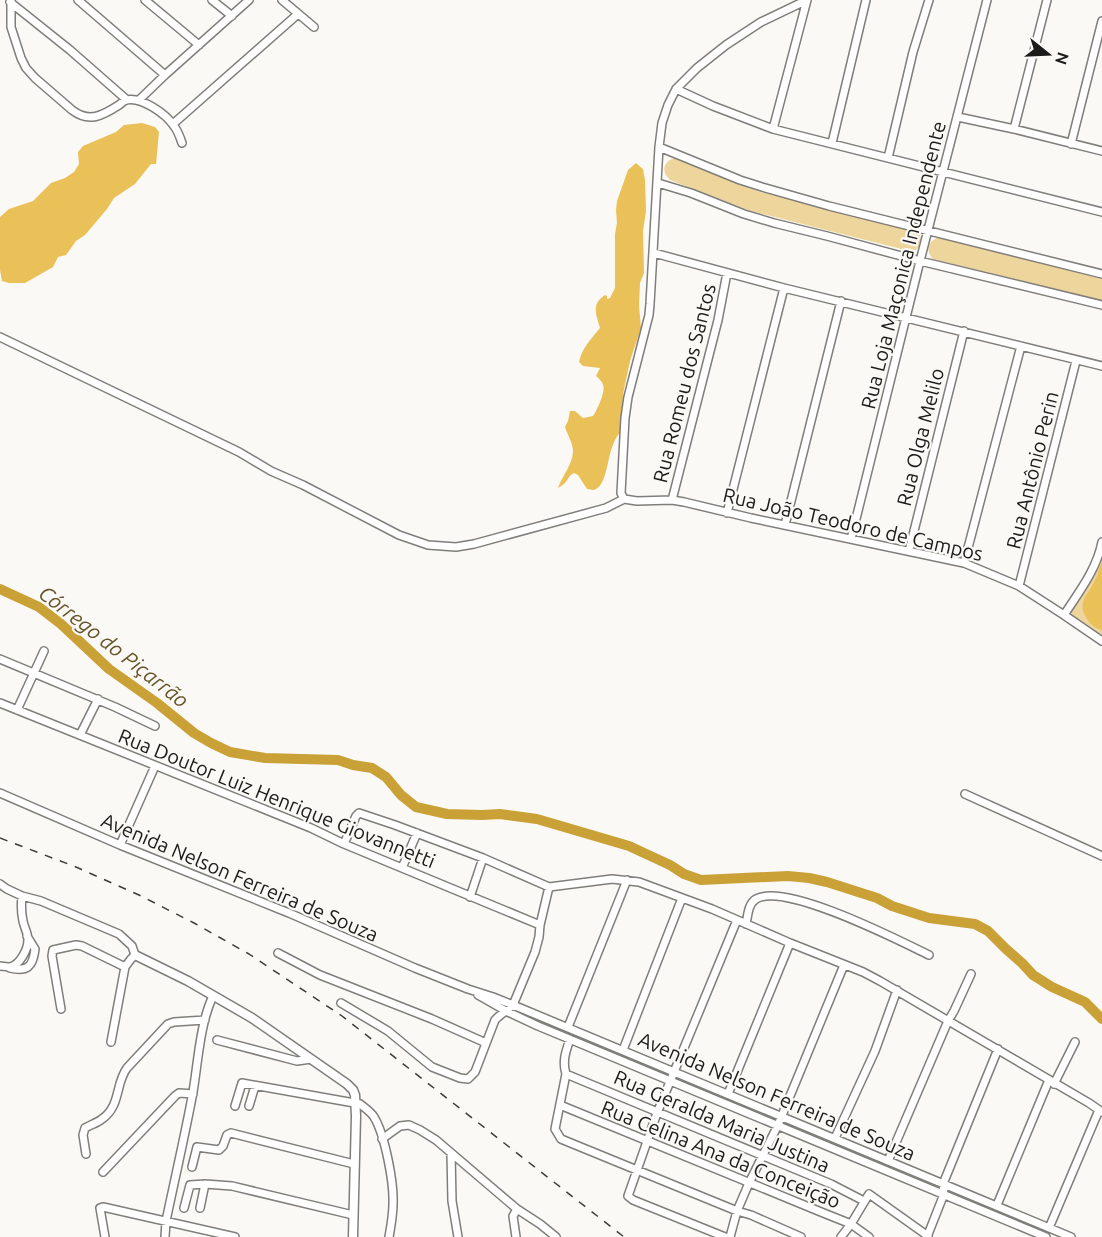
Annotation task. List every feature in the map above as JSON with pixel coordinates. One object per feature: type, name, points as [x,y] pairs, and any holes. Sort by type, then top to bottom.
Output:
[{"type":"street","points":[[78,0],[165,75]]},
{"type":"street","points":[[145,0],[199,45]]},
{"type":"street","points":[[213,0],[232,16]]},
{"type":"street","points":[[139,100],[249,0]]},
{"type":"street","points":[[282,0],[314,27]]},
{"type":"street","points":[[772,129],[807,0]]},
{"type":"street","points":[[0,337],[239,452],[271,471],[399,535],[428,545],[456,547],[474,544],[606,508],[624,499],[621,493],[625,418],[628,397],[649,315],[662,123],[676,89],[697,68],[743,33],[807,0]]},
{"type":"street","points":[[832,143],[866,0]]},
{"type":"street","points":[[888,158],[928,0]]},
{"type":"street","name":"Rua Loja Maçonica Independente","points":[[851,538],[987,0]]},
{"type":"street","points":[[1014,129],[1047,0]]},
{"type":"street","points":[[10,1],[127,100]]},
{"type":"street","points":[[10,1],[11,27],[26,68],[78,115],[93,118],[127,100],[139,100],[153,107],[173,124],[182,142]]},
{"type":"street","points":[[173,124],[298,14]]},
{"type":"street","points":[[1071,144],[1102,21]]},
{"type":"street","points":[[676,89],[772,129],[1102,212]]},
{"type":"street","points":[[958,117],[1102,152]]},
{"type":"street","points":[[659,147],[740,180],[1102,274]]},
{"type":"street","points":[[658,183],[774,223],[1102,305]]},
{"type":"street","points":[[654,253],[784,288],[1102,366]]},
{"type":"street","name":"Rua Romeu dos Santos","points":[[672,500],[727,273]]},
{"type":"street","points":[[728,513],[784,288]]},
{"type":"street","points":[[785,525],[841,301]]},
{"type":"street","name":"Rua Olga Melilo","points":[[909,551],[964,331]]},
{"type":"street","points":[[964,563],[1021,346]]},
{"type":"street","name":"Rua Antônio Perin","points":[[1019,586],[1076,361]]},
{"type":"street","name":"Rua João Teodoro de Campos","points":[[624,499],[672,500],[964,563],[1019,586],[1102,641]]},
{"type":"street","points":[[1064,615],[1095,566],[1102,542]]},
{"type":"street","points":[[17,710],[44,651]]},
{"type":"street","points":[[0,658],[98,699],[155,726]]},
{"type":"street","points":[[80,735],[98,699]]},
{"type":"street","name":"Rua Doutor Luiz Henrique Giovannetti","points":[[0,703],[311,828],[344,844],[540,925]]},
{"type":"street","points":[[120,844],[155,766]]},
{"type":"street","name":"Avenida Nelson Ferreira de Souza","points":[[0,793],[468,989],[568,1027],[1071,1237]]},
{"type":"street","points":[[965,794],[1102,856]]},
{"type":"street","name":"Rua Doutor Luiz Henrique Giovannetti","points":[[344,844],[356,816],[359,813],[365,814],[483,858],[549,887]]},
{"type":"street","points":[[402,868],[417,833]]},
{"type":"street","points":[[470,897],[483,858]]},
{"type":"street","points":[[568,1027],[627,880]]},
{"type":"street","points":[[341,1003],[388,1031],[432,1067],[468,1079],[475,1072],[495,1020],[513,1005],[538,944],[549,887],[594,881],[639,882],[863,972],[998,1049],[1100,1111],[1049,1228]]},
{"type":"street","points":[[0,884],[22,896],[51,905],[119,934],[132,946],[135,956],[188,981],[252,1018],[347,1084],[353,1090],[355,1104],[353,1237]]},
{"type":"street","points":[[9,968],[21,958],[27,944],[22,917],[22,896]]},
{"type":"street","points":[[746,924],[750,904],[756,899],[773,896],[788,898],[864,923],[929,955]]},
{"type":"street","points":[[622,1050],[682,898]]},
{"type":"street","points":[[725,1237],[628,1196],[657,1113],[737,920]]},
{"type":"street","points":[[0,966],[26,969],[31,963],[35,949],[27,936]]},
{"type":"street","points":[[728,1094],[790,943]]},
{"type":"street","points":[[61,1009],[51,956],[53,950],[76,945],[82,946],[125,967]]},
{"type":"street","points":[[278,953],[320,975],[486,1043]]},
{"type":"street","points":[[111,1041],[125,967],[135,956]]},
{"type":"street","points":[[730,1237],[748,1183],[782,1116],[844,965]]},
{"type":"street","points":[[888,1161],[948,1021],[971,974]]},
{"type":"street","name":"Avenida Nelson Ferreira de Souza","points":[[468,989],[506,1011],[570,1039],[1045,1237]]},
{"type":"street","points":[[835,1138],[875,1051],[897,990]]},
{"type":"street","points":[[165,1237],[166,1221],[193,1094],[205,1020],[213,996]]},
{"type":"street","points":[[86,1154],[83,1136],[85,1128],[103,1119],[114,1106],[122,1075],[127,1068],[168,1024],[205,1020]]},
{"type":"street","points":[[570,1039],[565,1055],[566,1074],[555,1129],[561,1138],[801,1237]]},
{"type":"street","points":[[217,1040],[297,1061],[310,1059]]},
{"type":"street","points":[[997,1205],[1052,1082],[1075,1042]]},
{"type":"street","points":[[841,1237],[869,1194],[928,1236],[944,1194],[943,1184],[998,1049]]},
{"type":"street","name":"Rua Geralda Maria Justina","points":[[566,1074],[831,1184],[864,1201]]},
{"type":"street","points":[[235,1106],[242,1083],[360,1104],[374,1117],[382,1139],[393,1187],[394,1206],[389,1237]]},
{"type":"street","points":[[249,1106],[255,1086]]},
{"type":"street","points":[[103,1172],[175,1096],[179,1093],[193,1094]]},
{"type":"street","name":"Rua Celina Ana da Conceição","points":[[560,1105],[851,1224],[868,1237]]},
{"type":"street","points":[[382,1139],[400,1126],[409,1125],[436,1140],[523,1214],[556,1237]]},
{"type":"street","points":[[192,1167],[197,1147],[219,1150],[227,1135],[231,1133],[354,1164]]},
{"type":"street","points":[[451,1153],[452,1201],[458,1237]]},
{"type":"street","points":[[184,1208],[190,1185],[205,1184],[232,1186],[353,1215]]},
{"type":"street","points":[[200,1208],[205,1184]]},
{"type":"street","points":[[105,1237],[100,1208],[105,1207],[217,1235],[235,1237]]},
{"type":"street","points":[[516,1237],[513,1216],[517,1209]]},
{"type":"shaded area","points":[[142,123],[155,127],[159,132],[156,164],[151,164],[135,184],[114,198],[85,235],[76,241],[66,255],[58,257],[53,267],[25,283],[2,281],[0,217],[9,209],[33,201],[51,183],[74,172],[79,164],[78,152],[83,146],[116,132],[124,125]]},
{"type":"shaded area","points":[[674,158],[760,192],[918,231],[920,243],[913,252],[751,211],[670,180],[664,171],[667,162]]},
{"type":"shaded area","points":[[636,163],[643,169],[645,180],[644,273],[640,283],[641,328],[630,361],[623,394],[622,431],[613,444],[604,479],[596,489],[587,489],[578,475],[574,473],[558,488],[573,456],[572,445],[565,427],[570,411],[575,411],[583,418],[593,416],[604,388],[596,376],[600,368],[583,366],[579,362],[585,348],[600,328],[596,306],[605,295],[607,299],[610,298],[615,288],[617,201],[628,170]]},
{"type":"shaded area","points":[[940,237],[1102,279],[1102,301],[933,259],[929,253],[929,246]]},
{"type":"shaded area","points":[[1102,542],[1102,641],[1064,615],[1095,566]]},
{"type":"shaded area","points":[[1102,562],[1102,630],[1087,619],[1083,603]]},
{"type":"waterway","name":"Córrego do Piçarrão","points":[[0,589],[39,607],[61,624],[109,669],[194,733],[230,752],[265,758],[338,760],[372,768],[386,777],[401,795],[416,807],[447,814],[500,814],[537,819],[629,846],[684,874],[701,880],[788,876],[809,878],[877,898],[892,906],[929,918],[975,924],[988,931],[1033,975],[1052,987],[1085,1002],[1102,1019]]},
{"type":"railway","points":[[0,838],[76,867],[139,895],[249,954],[342,1016],[624,1237]]}]
